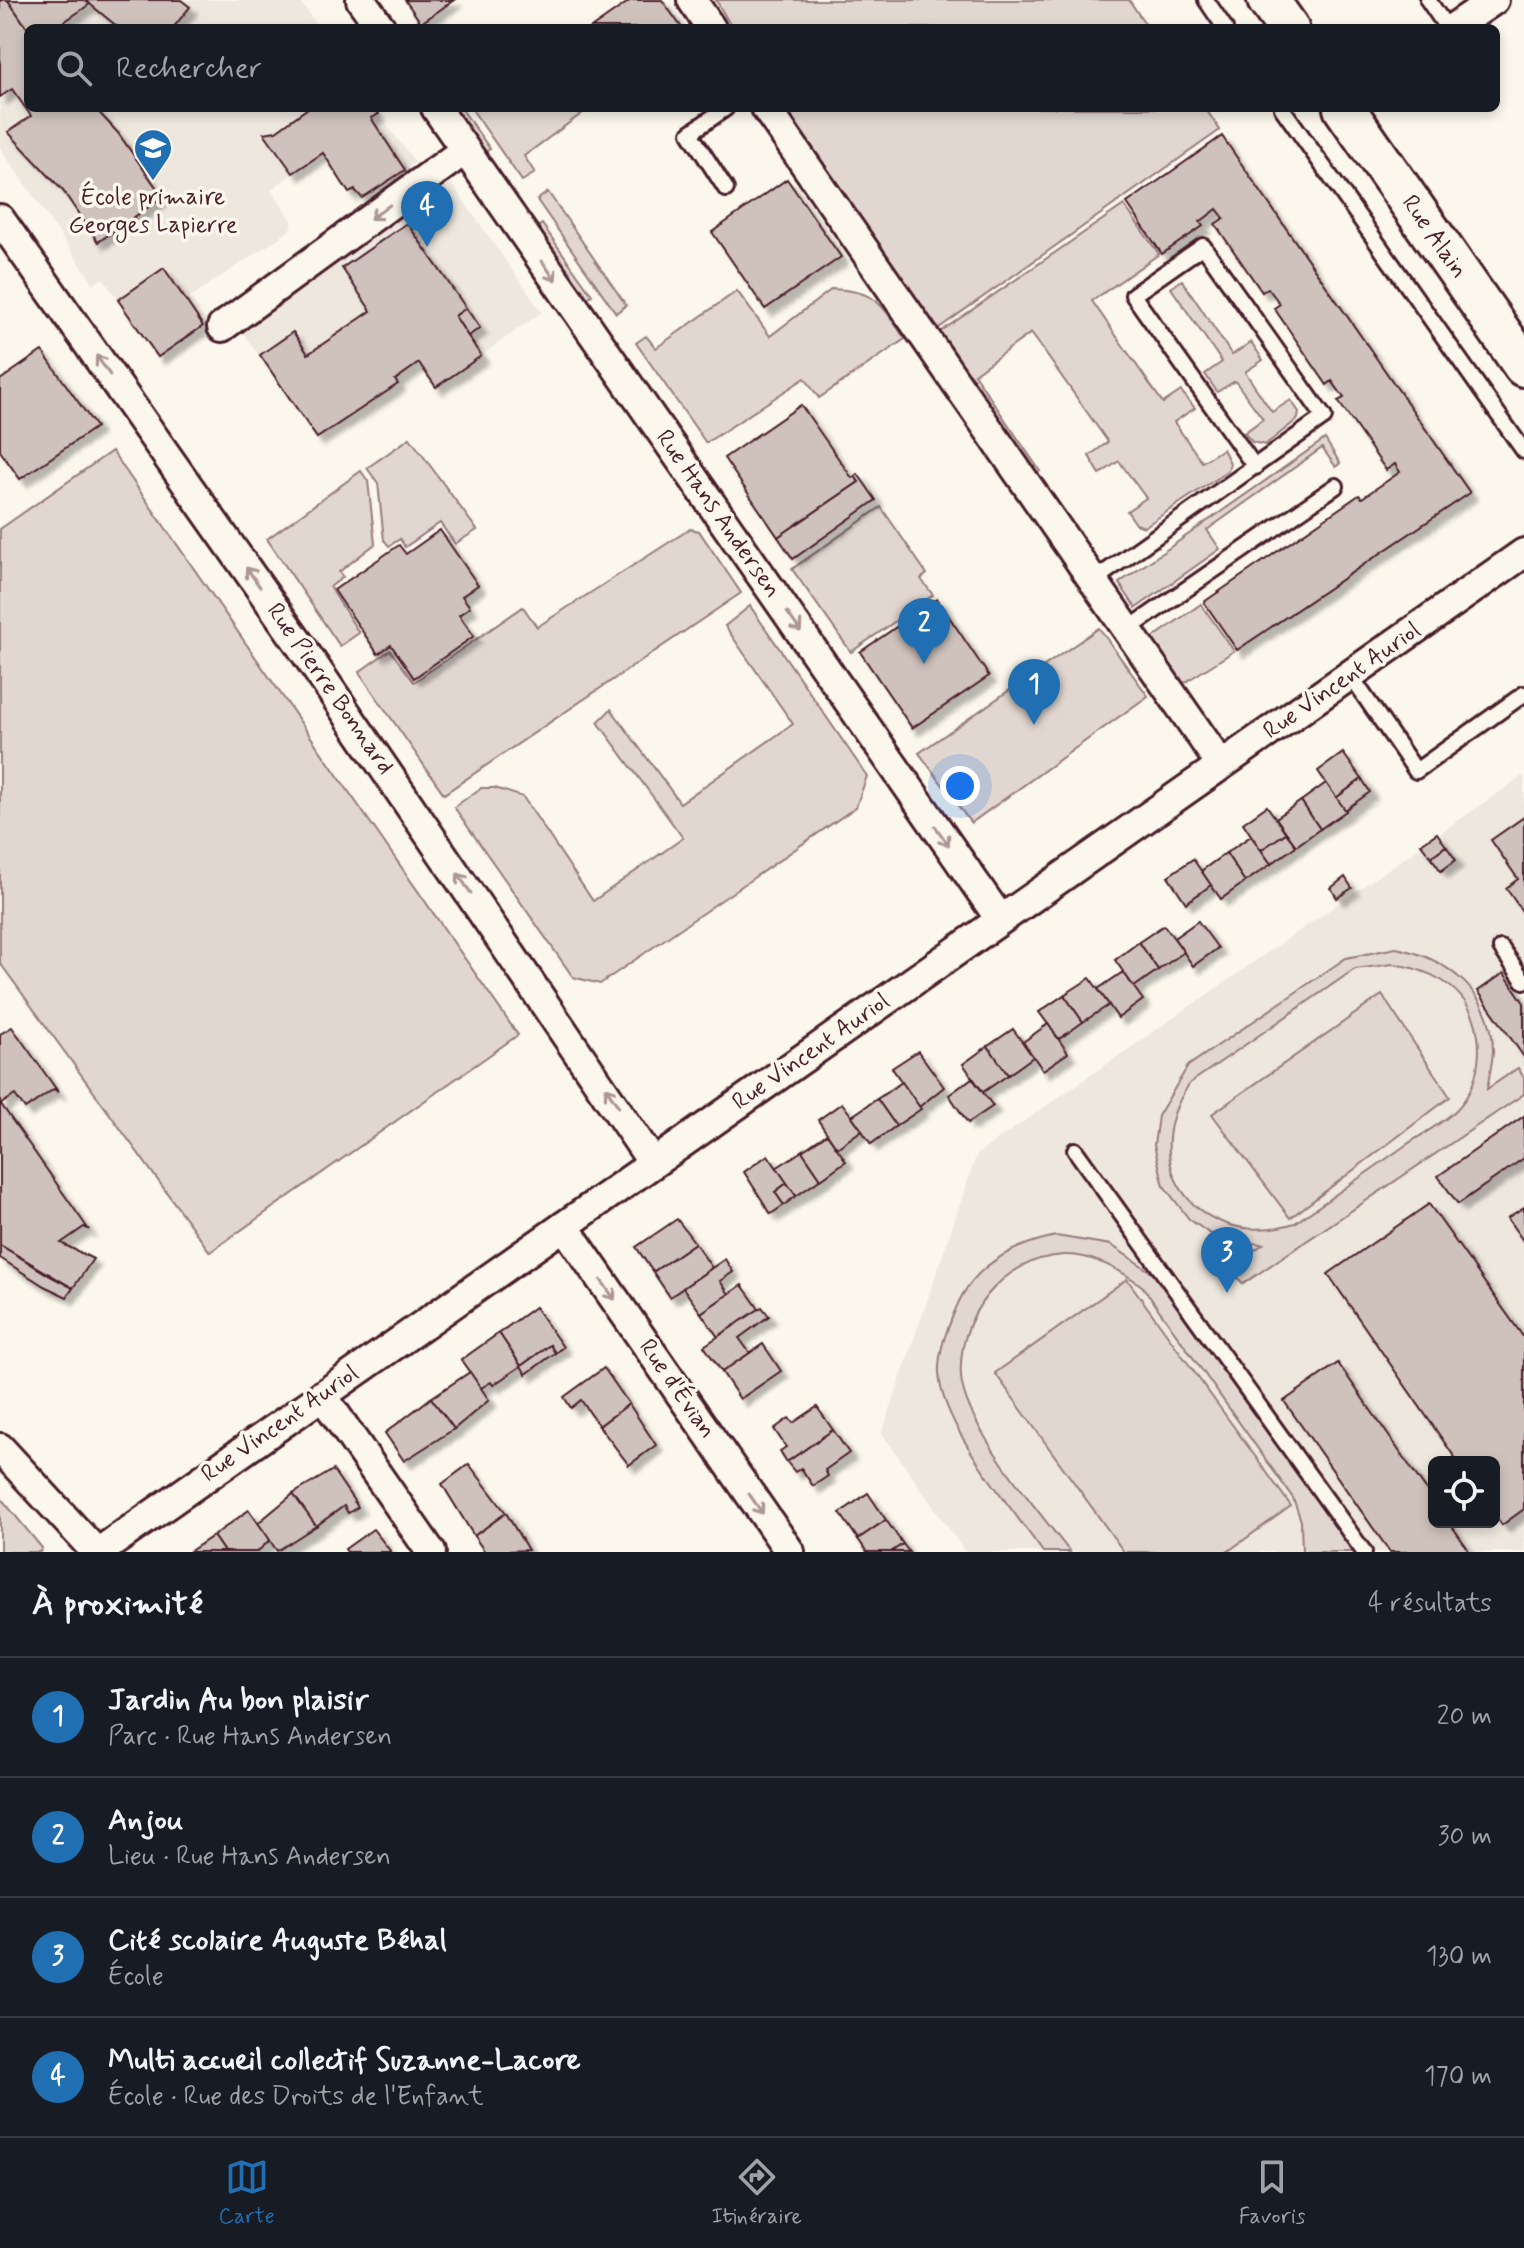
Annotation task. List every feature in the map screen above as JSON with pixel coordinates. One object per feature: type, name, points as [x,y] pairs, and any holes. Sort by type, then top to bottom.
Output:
[{"type":"street","points":[[361,0],[378,24]]},
{"type":"street","points":[[692,0],[708,24]]},
{"type":"street","points":[[1268,0],[1285,24]]},
{"type":"street","points":[[1459,24],[1494,0]]},
{"type":"street","name":"Rue Hans Andersen","points":[[439,112],[1000,919]]},
{"type":"street","points":[[769,112],[1221,765]]},
{"type":"street","name":"Rue Alain","points":[[1347,112],[1524,366]]},
{"type":"street","points":[[222,327],[465,150]]},
{"type":"street","name":"Rue Pierre Bonnard","points":[[0,219],[298,642],[653,1163]]},
{"type":"street","name":"Rue Vincent Auriol","points":[[97,1552],[1524,553]]},
{"type":"street","name":"Rue d'Évian","points":[[564,1226],[790,1552]]},
{"type":"street","points":[[322,1395],[431,1552]]},
{"type":"street","points":[[0,1448],[97,1552]]},
{"type":"lane","points":[[1206,0],[1222,24]]},
{"type":"lane","points":[[1428,0],[1444,24]]},
{"type":"lane","points":[[720,112],[690,133],[726,189]]},
{"type":"lane","points":[[1285,112],[1524,451]]},
{"type":"lane","points":[[1093,581],[1255,467],[1324,417],[1203,246],[1133,295],[1255,467]]},
{"type":"lane","points":[[1127,630],[1336,486]]},
{"type":"lane","points":[[1350,675],[1416,771],[1524,694]]},
{"type":"lane","points":[[1501,948],[1524,981]]},
{"type":"lane","points":[[1075,1150],[1364,1552]]},
{"type":"shaded area","name":"École primaire Georges Lapierre","points":[[0,0],[299,0],[316,24],[24,24],[24,112],[377,112],[415,162],[362,198],[355,190],[349,193],[323,154],[293,173],[271,190],[293,222],[289,231],[186,300],[203,326],[158,357],[103,278],[94,284],[0,148]]},
{"type":"shaded area","points":[[716,0],[1129,0],[1145,24],[730,24]]},
{"type":"shaded area","points":[[449,112],[464,112],[490,149],[476,158]]},
{"type":"shaded area","points":[[474,112],[584,112],[524,156],[535,173],[522,181]]},
{"type":"shaded area","points":[[789,112],[1208,112],[1220,130],[936,330]]},
{"type":"shaded area","points":[[451,183],[542,312],[436,387],[418,363],[395,380],[398,384],[317,438],[240,329]]},
{"type":"shaded area","points":[[548,192],[626,305],[616,313],[537,200]]},
{"type":"shaded area","points":[[1124,205],[1159,254],[1092,301],[1163,403],[1181,391],[1195,408],[1174,422],[1202,462],[1223,449],[1230,463],[1228,471],[1144,527],[1136,524],[1127,511],[1146,498],[1119,461],[1100,474],[1089,456],[1108,442],[1031,333],[974,374],[1040,471],[1034,475],[937,334]]},
{"type":"shaded area","points":[[542,224],[592,295],[579,304],[528,233]]},
{"type":"shaded area","points":[[1182,280],[1232,355],[1251,342],[1263,360],[1245,372],[1272,412],[1291,400],[1299,412],[1298,419],[1265,445],[1252,442],[1244,433],[1263,419],[1235,381],[1217,392],[1205,374],[1222,362],[1171,288]]},
{"type":"shaded area","points":[[832,289],[869,296],[883,308],[905,339],[819,398],[805,378],[706,443],[636,343],[646,336],[656,348],[737,291],[770,336]]},
{"type":"shaded area","points":[[410,438],[477,530],[455,544],[440,523],[405,547],[400,539],[389,546],[384,540],[378,483],[367,468]]},
{"type":"shaded area","points":[[1325,439],[1340,463],[1336,467],[1322,448],[1207,530],[1220,549],[1136,608],[1119,583]]},
{"type":"shaded area","points":[[112,451],[518,1035],[210,1252],[0,963],[0,529]]},
{"type":"shaded area","points":[[361,471],[368,481],[375,544],[339,572],[343,577],[330,587],[359,633],[340,646],[267,539]]},
{"type":"shaded area","points":[[881,507],[927,574],[921,579],[933,595],[851,652],[792,569]]},
{"type":"shaded area","points":[[690,529],[699,531],[741,593],[444,794],[359,672],[390,650],[414,682],[523,607],[537,627]]},
{"type":"shaded area","points":[[1201,604],[1234,651],[1181,685],[1150,640]]},
{"type":"shaded area","points":[[750,606],[867,776],[856,807],[600,984],[573,977],[454,807],[481,788],[495,788],[523,797],[593,901],[683,838],[598,722],[611,709],[680,803],[793,724],[725,626]]},
{"type":"shaded area","points":[[1099,628],[1148,696],[971,823],[919,753]]},
{"type":"shaded area","points":[[1524,775],[1524,1552],[965,1552],[882,1433],[977,1154]]},
{"type":"shaded area","points":[[1396,948],[1433,960],[1450,970],[1464,982],[1486,1013],[1493,1052],[1487,1089],[1518,1068],[1524,1078],[1524,1094],[1243,1284],[1230,1268],[1263,1244],[1234,1242],[1209,1233],[1189,1219],[1164,1186],[1154,1145],[1158,1116],[1188,1066],[1346,958]],"holes":[[[1393,964],[1441,980],[1461,996],[1468,1007],[1477,1031],[1479,1055],[1474,1079],[1464,1101],[1445,1120],[1295,1223],[1261,1229],[1231,1225],[1205,1214],[1186,1195],[1173,1172],[1169,1144],[1174,1114],[1190,1083],[1355,969]]]},
{"type":"shaded area","points":[[1382,995],[1450,1097],[1290,1218],[1212,1114]]},
{"type":"shaded area","points":[[1056,1236],[1111,1245],[1154,1274],[1353,1552],[1302,1552],[1301,1521],[1293,1498],[1142,1286],[1105,1264],[1085,1257],[1064,1255],[1041,1259],[1003,1279],[975,1313],[962,1355],[961,1377],[975,1420],[1005,1468],[1070,1552],[1043,1552],[965,1441],[943,1394],[939,1364],[953,1316],[973,1280],[1010,1251]]},
{"type":"shaded area","points":[[1127,1279],[1291,1506],[1227,1552],[1124,1552],[995,1373]]},
{"type":"shaded area","points":[[0,1497],[42,1548],[40,1552],[0,1552]]},
{"type":"building","points":[[0,0],[8,0],[25,24],[24,106],[12,89],[0,97]]},
{"type":"building","points":[[8,0],[85,0],[90,4],[61,24],[25,24]]},
{"type":"building","points":[[85,0],[181,0],[190,7],[176,24],[114,24]]},
{"type":"building","points":[[405,0],[454,0],[421,23]]},
{"type":"building","points":[[631,0],[662,0],[679,24],[597,24]]},
{"type":"building","points":[[28,112],[99,112],[118,133],[163,197],[98,242],[63,191],[8,132],[31,116]]},
{"type":"building","points":[[302,112],[377,112],[379,114],[371,118],[405,170],[362,198],[355,190],[349,193],[323,153],[293,173],[264,133],[276,131]]},
{"type":"building","points":[[1222,136],[1470,493],[1237,650],[1204,602],[1359,495],[1362,498],[1400,472],[1395,464],[1386,470],[1338,401],[1344,398],[1332,381],[1327,385],[1274,308],[1280,304],[1268,288],[1262,292],[1215,224],[1224,218],[1217,209],[1200,222],[1203,226],[1162,254],[1127,203]]},
{"type":"building","points":[[787,179],[841,257],[765,309],[712,232]]},
{"type":"building","points":[[407,223],[466,308],[455,316],[481,356],[436,387],[419,363],[395,380],[398,384],[317,438],[260,355],[293,332],[308,354],[371,311],[342,268]]},
{"type":"building","points":[[164,268],[203,326],[158,357],[118,300]]},
{"type":"building","points":[[466,308],[480,328],[468,336],[455,316]]},
{"type":"building","points":[[42,351],[96,427],[20,479],[0,451],[0,380]]},
{"type":"building","points":[[801,405],[852,478],[855,476],[859,482],[778,537],[724,458]]},
{"type":"building","points":[[858,474],[876,500],[793,559],[778,537],[859,482],[855,476]]},
{"type":"building","points":[[440,530],[478,585],[462,596],[470,607],[459,615],[474,636],[414,678],[391,645],[378,654],[334,590],[399,545],[406,554]]},
{"type":"building","points":[[937,599],[989,676],[912,728],[860,652]]},
{"type":"building","points":[[1343,753],[1362,779],[1336,798],[1318,771]]},
{"type":"building","points":[[1362,779],[1370,792],[1345,810],[1336,798]]},
{"type":"building","points":[[1326,783],[1346,811],[1320,829],[1301,801]]},
{"type":"building","points":[[1301,801],[1320,829],[1296,846],[1276,818]]},
{"type":"building","points":[[1267,806],[1286,833],[1261,850],[1243,823]]},
{"type":"building","points":[[1524,817],[1524,914],[1506,888],[1518,879],[1491,840]]},
{"type":"building","points":[[1286,833],[1296,846],[1271,864],[1261,850]]},
{"type":"building","points":[[1437,833],[1446,846],[1431,857],[1421,844]]},
{"type":"building","points":[[1251,836],[1271,864],[1245,882],[1226,853]]},
{"type":"building","points":[[1446,846],[1456,860],[1441,871],[1431,857]]},
{"type":"building","points":[[1226,853],[1245,882],[1221,899],[1201,871]]},
{"type":"building","points":[[1193,859],[1211,885],[1186,903],[1168,876]]},
{"type":"building","points":[[1345,877],[1352,888],[1337,898],[1331,888]]},
{"type":"building","points":[[1198,921],[1218,948],[1193,966],[1174,938]]},
{"type":"building","points":[[1164,925],[1184,952],[1158,970],[1139,942]]},
{"type":"building","points":[[1139,942],[1158,970],[1134,987],[1115,960]]},
{"type":"building","points":[[1123,972],[1143,1000],[1118,1018],[1098,989]]},
{"type":"building","points":[[1504,973],[1524,1003],[1524,1057],[1478,991]]},
{"type":"building","points":[[1090,978],[1109,1005],[1083,1022],[1064,995]]},
{"type":"building","points":[[1064,995],[1083,1022],[1059,1039],[1039,1012]]},
{"type":"building","points":[[1048,1024],[1068,1053],[1043,1070],[1023,1042]]},
{"type":"building","points":[[12,1027],[59,1093],[54,1089],[25,1109],[15,1095],[1,1104],[89,1230],[84,1227],[61,1243],[93,1259],[73,1288],[0,1245],[0,1034]]},
{"type":"building","points":[[1013,1029],[1033,1057],[1008,1075],[988,1046]]},
{"type":"building","points":[[988,1046],[1008,1075],[983,1092],[963,1064]]},
{"type":"building","points":[[918,1051],[944,1087],[919,1107],[892,1068]]},
{"type":"building","points":[[972,1078],[993,1106],[968,1123],[949,1095]]},
{"type":"building","points":[[902,1082],[921,1109],[896,1126],[877,1099]]},
{"type":"building","points":[[877,1099],[896,1126],[871,1144],[852,1116]]},
{"type":"building","points":[[842,1103],[862,1130],[837,1148],[818,1120]]},
{"type":"building","points":[[1524,1116],[1524,1158],[1458,1204],[1438,1176]]},
{"type":"building","points":[[827,1134],[846,1161],[821,1179],[802,1151]]},
{"type":"building","points":[[802,1151],[821,1179],[796,1196],[776,1168]]},
{"type":"building","points":[[768,1155],[787,1183],[775,1192],[784,1205],[771,1214],[744,1172]]},
{"type":"building","points":[[787,1183],[796,1196],[784,1205],[775,1192]]},
{"type":"building","points":[[1429,1204],[1524,1338],[1524,1509],[1502,1525],[1500,1456],[1454,1456],[1328,1274]]},
{"type":"building","points":[[1524,1207],[1524,1242],[1507,1218]]},
{"type":"building","points":[[677,1219],[695,1243],[653,1272],[636,1247]]},
{"type":"building","points":[[695,1243],[712,1268],[670,1297],[653,1272]]},
{"type":"building","points":[[0,1245],[73,1288],[67,1297],[0,1258]]},
{"type":"building","points":[[725,1259],[733,1272],[720,1281],[729,1294],[701,1313],[683,1288]]},
{"type":"building","points":[[742,1285],[759,1309],[718,1337],[701,1313]]},
{"type":"building","points":[[535,1307],[563,1347],[555,1353],[550,1345],[521,1366],[499,1333]]},
{"type":"building","points":[[762,1307],[769,1316],[739,1338],[750,1353],[722,1372],[704,1346]]},
{"type":"building","points":[[499,1333],[521,1366],[493,1385],[491,1382],[481,1388],[461,1360]]},
{"type":"building","points":[[763,1344],[781,1371],[740,1399],[722,1372]]},
{"type":"building","points":[[550,1345],[555,1353],[526,1374],[521,1366]]},
{"type":"building","points":[[1338,1363],[1428,1492],[1428,1528],[1453,1528],[1468,1549],[1463,1552],[1390,1552],[1284,1401]]},
{"type":"building","points":[[604,1368],[629,1404],[599,1426],[581,1400],[571,1408],[564,1397]]},
{"type":"building","points":[[470,1372],[489,1400],[454,1429],[431,1398]]},
{"type":"building","points":[[431,1398],[454,1429],[404,1461],[385,1433]]},
{"type":"building","points":[[629,1404],[656,1445],[629,1465],[599,1426]]},
{"type":"building","points":[[817,1407],[833,1430],[787,1462],[780,1451],[786,1447],[774,1429],[789,1418],[793,1423]]},
{"type":"building","points":[[833,1430],[849,1453],[825,1470],[828,1476],[813,1486],[801,1468],[795,1472],[787,1462]]},
{"type":"building","points":[[469,1464],[506,1513],[474,1536],[442,1484]]},
{"type":"building","points":[[333,1470],[358,1507],[348,1513],[344,1506],[316,1526],[293,1494]]},
{"type":"building","points":[[868,1493],[886,1520],[858,1539],[840,1513]]},
{"type":"building","points":[[293,1494],[316,1526],[277,1551],[258,1523]]},
{"type":"building","points":[[249,1510],[270,1540],[257,1552],[224,1552],[213,1536]]},
{"type":"building","points":[[506,1513],[528,1550],[485,1552],[474,1536]]},
{"type":"building","points":[[886,1520],[903,1544],[891,1552],[867,1552],[858,1539]]},
{"type":"building","points":[[373,1529],[391,1552],[347,1552],[345,1549]]},
{"type":"building","points":[[213,1536],[224,1552],[189,1552]]},
{"type":"building","points":[[903,1544],[909,1552],[891,1552]]},
{"type":"place","name":"École primaire Georges Lapierre","points":[[153,182]]},
{"type":"place","name":"Multi accueil collectif Suzanne-Lacore","points":[[427,247]]},
{"type":"place","name":"Anjou","points":[[924,664]]},
{"type":"place","name":"Jardin Au bon plaisir","points":[[1034,725]]},
{"type":"place","name":"Cité scolaire Auguste Béhal","points":[[1227,1293]]}]
